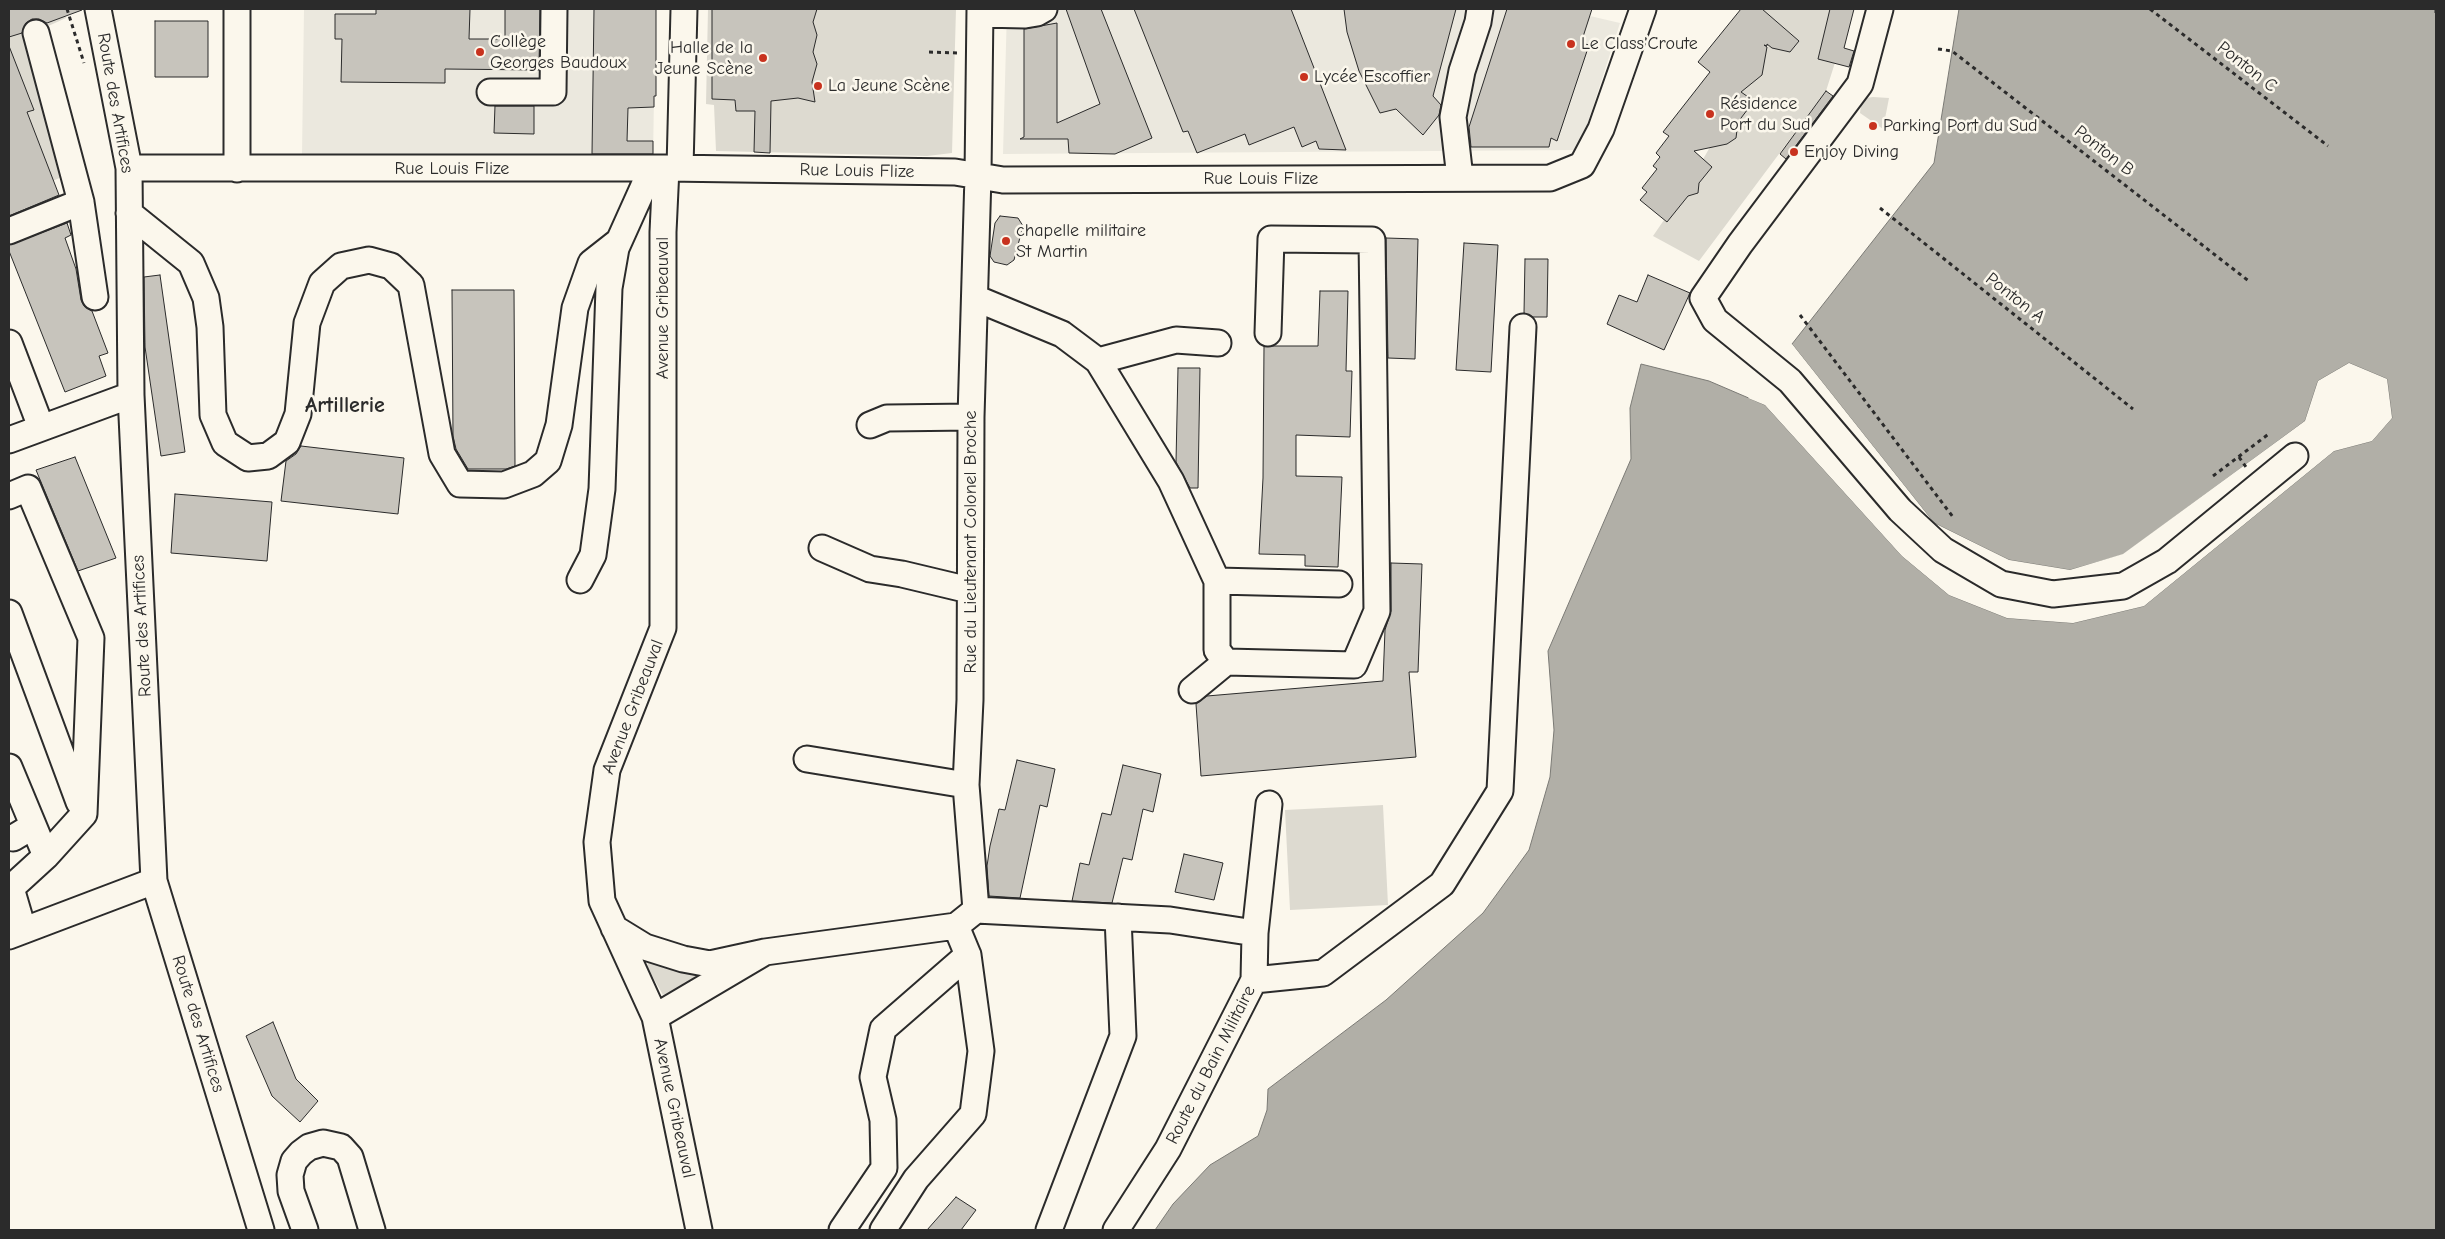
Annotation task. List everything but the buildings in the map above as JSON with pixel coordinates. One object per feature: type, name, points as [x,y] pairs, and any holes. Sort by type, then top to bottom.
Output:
[{"type":"street","name":"Route des Artifices","points":[[98,9],[129,168],[131,395],[154,881],[261,1230]]},
{"type":"street","points":[[237,9],[237,169]]},
{"type":"street","points":[[490,92],[553,92],[554,9]]},
{"type":"street","name":"Avenue Gribeauval","points":[[684,9],[666,168],[663,232],[663,628],[607,770],[597,842],[602,901],[655,1017],[699,1230]]},
{"type":"street","points":[[966,173],[968,162],[971,54],[977,10],[1025,15],[1037,13],[1044,9]]},
{"type":"street","points":[[1460,178],[1453,116],[1462,71],[1478,22],[1480,9]]},
{"type":"street","name":"Rue Louis Flize","points":[[129,168],[666,168],[966,173],[1003,180],[1550,178],[1582,165],[1601,129],[1643,9]]},
{"type":"street","points":[[1880,9],[1860,84],[1716,276],[1703,298],[1715,320],[1790,380],[1900,510],[1943,550],[2001,584],[2053,594],[2123,586],[2167,561],[2295,456]]},
{"type":"street","name":"Rue du Lieutenant Colonel Broche","points":[[976,910],[966,785],[970,700],[971,417],[975,298],[966,173],[977,10]]},
{"type":"street","points":[[36,33],[80,202],[95,297]]},
{"type":"street","points":[[580,580],[593,555],[602,489],[609,288],[616,248],[666,168]]},
{"type":"street","points":[[9,231],[80,202]]},
{"type":"street","points":[[130,213],[191,263],[206,298],[210,327],[213,415],[225,443],[248,458],[268,456],[287,442],[298,414],[307,322],[322,283],[341,266],[369,260],[391,266],[411,285],[442,454],[460,484],[504,485],[534,474],[548,461],[560,425],[574,308],[591,263],[619,241]]},
{"type":"street","points":[[1192,690],[1226,662],[1354,665],[1377,611],[1372,240],[1272,239],[1268,333]]},
{"type":"street","points":[[975,298],[1062,334],[1098,361],[1171,481],[1217,581],[1217,650],[1226,662]]},
{"type":"street","points":[[1254,980],[1323,973],[1442,884],[1500,791],[1523,327]]},
{"type":"street","points":[[1098,361],[1176,340],[1218,343]]},
{"type":"street","points":[[9,343],[41,427]]},
{"type":"street","points":[[9,440],[131,395]]},
{"type":"street","points":[[870,425],[887,418],[971,417]]},
{"type":"street","points":[[9,496],[28,488],[91,638],[84,814],[46,856],[11,888],[16,933],[154,881]]},
{"type":"street","points":[[822,548],[870,569],[902,574],[969,590]]},
{"type":"street","points":[[1217,581],[1339,584]]},
{"type":"street","points":[[9,613],[84,814]]},
{"type":"street","points":[[808,758],[966,785]]},
{"type":"street","points":[[9,767],[20,820],[46,856]]},
{"type":"street","name":"Route du Bain Militaire","points":[[1116,1230],[1168,1149],[1254,980],[1256,933],[1269,804]]},
{"type":"street","points":[[614,928],[653,950],[683,959],[710,964],[765,952],[956,926],[976,910],[1170,920],[1256,933]]},
{"type":"street","points":[[1049,1230],[1123,1036],[1118,917]]},
{"type":"street","points":[[883,1230],[916,1179],[973,1114],[981,1051],[968,955],[956,926]]},
{"type":"street","points":[[655,1017],[765,952]]},
{"type":"street","points":[[842,1230],[884,1168],[883,1120],[873,1077],[883,1029],[968,955]]},
{"type":"street","points":[[305,1230],[291,1191],[290,1175],[294,1161],[301,1153],[309,1147],[323,1144],[341,1147],[350,1157],[372,1230]]},
{"type":"path","name":"Ponton C","points":[[2150,9],[2328,146]]},
{"type":"path","points":[[2436,9],[2436,15]]},
{"type":"path","name":"Ponton B","points":[[1938,49],[1952,51],[2250,282]]},
{"type":"path","points":[[930,52],[971,54]]},
{"type":"path","name":"Ponton A","points":[[1880,208],[2133,409]]},
{"type":"path","points":[[1800,315],[1953,517]]},
{"type":"path","points":[[2213,476],[2270,433]]},
{"type":"shaded area","points":[[9,9],[63,9],[66,18],[26,36],[64,176],[9,200]]},
{"type":"shaded area","name":"Collège Georges Baudoux","points":[[304,9],[656,9],[656,95],[654,96],[653,159],[302,155]]},
{"type":"shaded area","name":"La Jeune Scène","points":[[708,9],[956,9],[952,153],[927,156],[716,151],[714,105],[706,104]]},
{"type":"shaded area","name":"Lycée Escoffier","points":[[1007,9],[1560,9],[1620,23],[1579,150],[1003,154]]},
{"type":"shaded area","points":[[1756,9],[1852,9],[1826,91],[1699,261],[1653,236],[1664,220],[1667,222],[1776,32]]},
{"type":"shaded area","points":[[1959,9],[2436,9],[2436,1230],[1155,1230],[1173,1204],[1210,1165],[1258,1136],[1267,1110],[1268,1089],[1386,1000],[1483,913],[1529,850],[1550,777],[1554,730],[1548,651],[1631,459],[1630,408],[1641,364],[1709,381],[1765,405],[1902,556],[1949,595],[2007,618],[2073,623],[2144,606],[2334,451],[2372,441],[2392,418],[2387,379],[2349,363],[2318,381],[2305,421],[2123,555],[2070,570],[2009,560],[1934,523],[1792,344],[1934,163]]},
{"type":"shaded area","points":[[1866,98],[1889,98],[1883,129],[1860,113],[1861,105]]},
{"type":"shaded area","points":[[1383,805],[1388,905],[1290,910],[1285,810]]},
{"type":"shaded area","points":[[648,960],[726,965],[663,995],[647,967]]},
{"type":"pier","points":[[1792,344],[1934,523],[2009,560],[2070,570],[2123,554],[2305,421],[2318,381],[2349,363],[2387,379],[2392,418],[2372,441],[2334,451],[2144,606],[2073,623],[2007,618],[1949,595],[1902,556],[1765,405],[1748,398],[1750,396],[1767,404],[1904,554],[1951,593],[2008,615],[2073,620],[2142,604],[2333,449],[2371,439],[2389,417],[2385,380],[2349,366],[2320,383],[2306,423],[2124,557],[2070,572],[2008,562],[1932,525],[1790,346]]},
{"type":"place","name":"Le Class'Croute","points":[[1571,44]]},
{"type":"place","name":"Collège Georges Baudoux","points":[[480,52]]},
{"type":"place","name":"Halle de la Jeune Scène","points":[[763,58]]},
{"type":"place","name":"Lycée Escoffier","points":[[1304,77]]},
{"type":"place","name":"La Jeune Scène","points":[[818,86]]},
{"type":"place","name":"Résidence Port du Sud","points":[[1710,114]]},
{"type":"place","name":"Parking Port du Sud","points":[[1873,126]]},
{"type":"place","name":"Enjoy Diving","points":[[1794,152]]},
{"type":"place","name":"chapelle militaire St Martin","points":[[1006,241]]},
{"type":"district","name":"Artillerie","points":[[345,406]]}]
